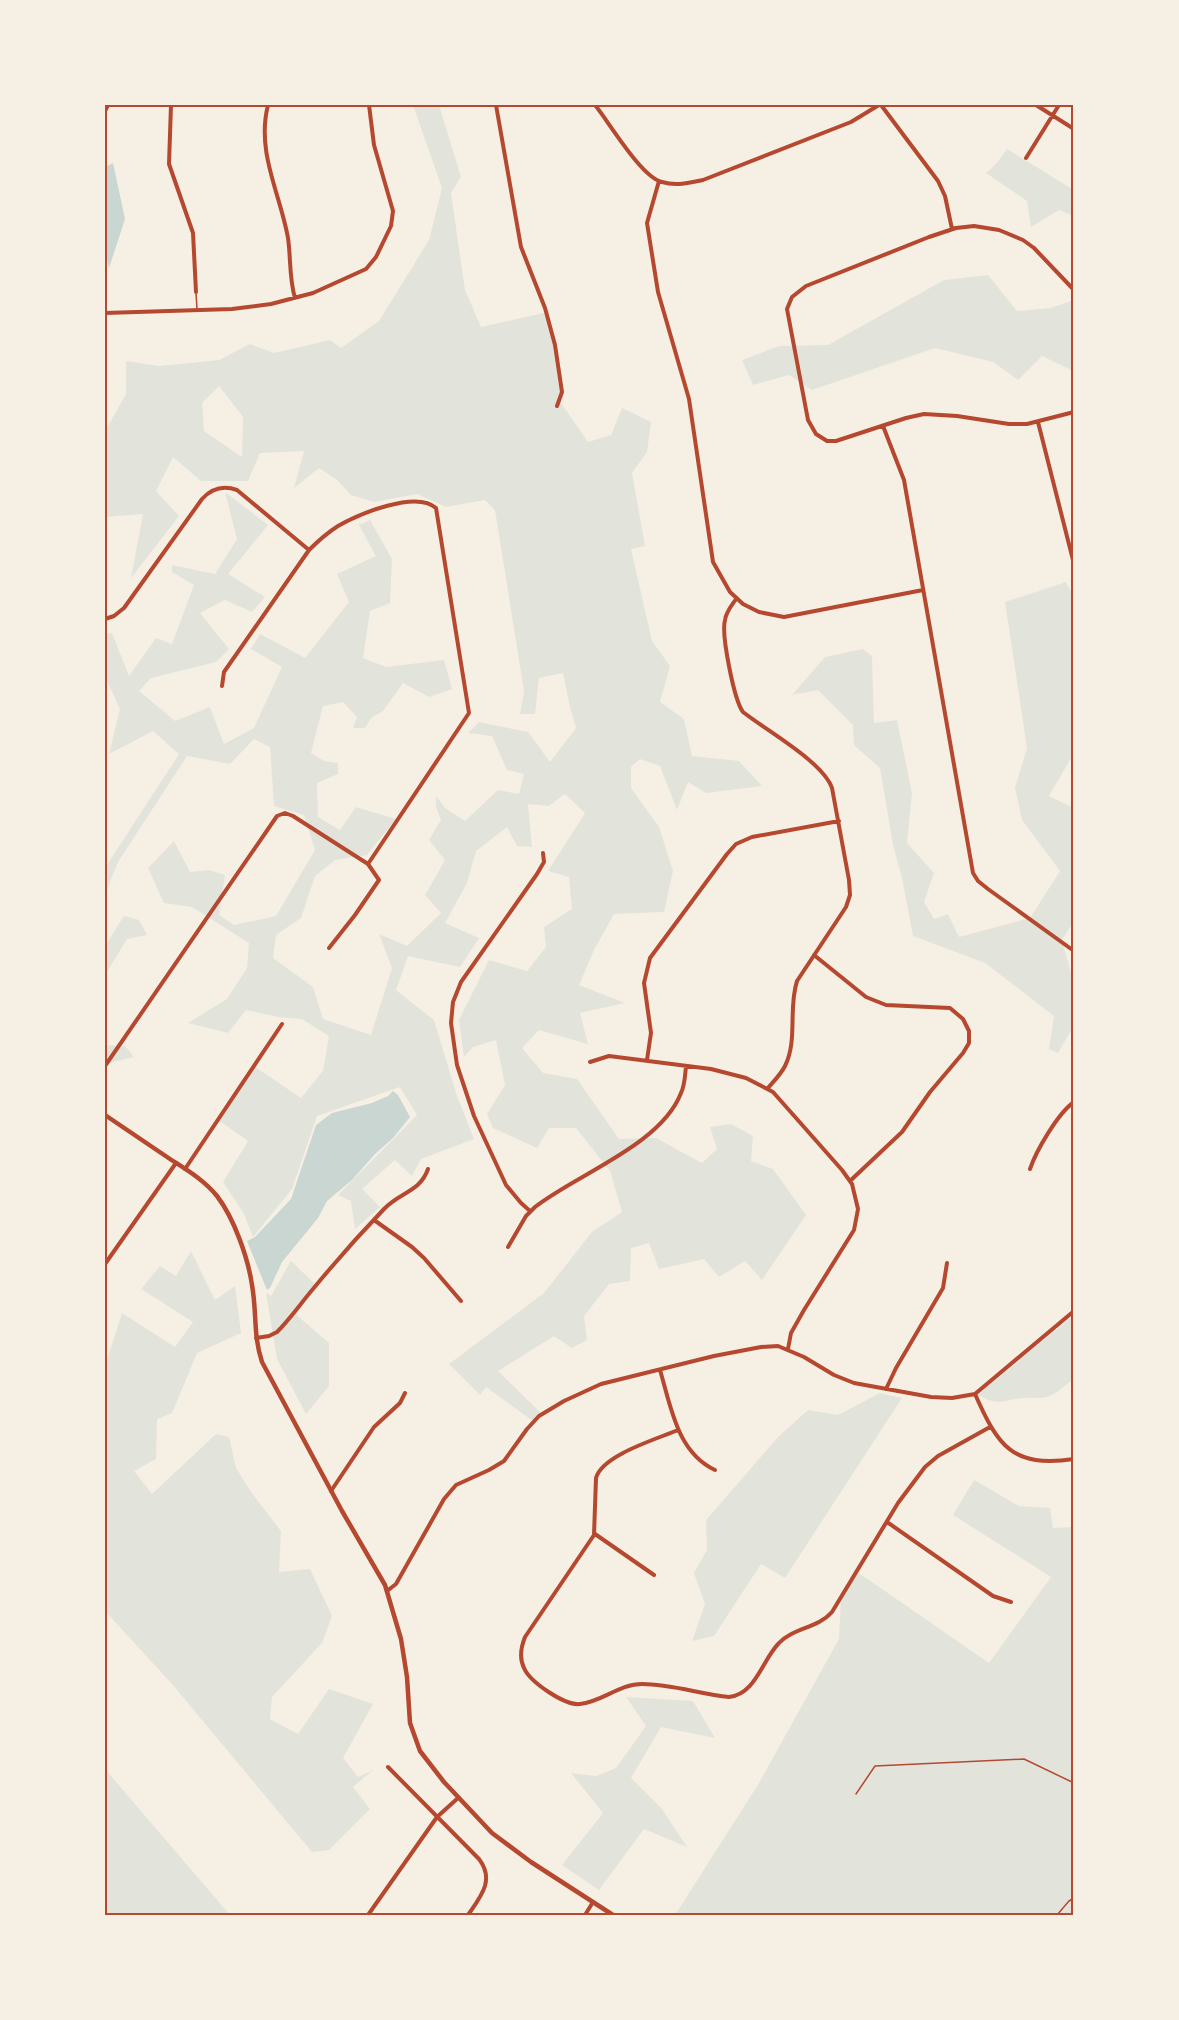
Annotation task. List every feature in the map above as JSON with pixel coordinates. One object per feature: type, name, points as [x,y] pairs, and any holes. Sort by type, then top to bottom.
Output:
[{"type":"main road","points":[[105,1115],[208,1186],[230,1218],[252,1282],[256,1338],[261,1361],[387,1591],[405,1656],[410,1723],[413,1736],[425,1759],[492,1833],[613,1915]]},
{"type":"street","points":[[105,111],[108,105]]},
{"type":"street","points":[[171,105],[169,164],[193,233],[196,292]]},
{"type":"street","points":[[268,105],[265,127],[266,153],[288,237],[289,273],[295,298]]},
{"type":"street","points":[[105,313],[232,309],[271,304],[335,285],[366,269],[376,257],[391,226],[393,204],[374,145],[369,105]]},
{"type":"street","points":[[496,105],[521,248],[545,308],[555,345],[562,392],[557,406]]},
{"type":"street","points":[[598,106],[641,166],[659,181],[678,184],[703,180],[851,122],[880,105],[938,181],[945,196],[952,229]]},
{"type":"street","points":[[1036,105],[1074,129]]},
{"type":"street","points":[[1026,158],[1059,105]]},
{"type":"street","points":[[659,181],[647,223],[658,292],[689,399],[714,562],[721,578],[736,599],[759,612],[784,617],[923,590]]},
{"type":"street","points":[[1074,290],[1034,248],[1012,234],[965,226],[806,286],[794,294],[788,305],[787,314],[808,420],[813,431],[827,441],[836,441],[924,414],[957,416],[1009,424],[1038,422],[1074,412]]},
{"type":"street","points":[[1038,422],[1074,564]]},
{"type":"street","points":[[883,426],[904,480],[974,873],[978,881],[988,889],[1074,951]]},
{"type":"street","points":[[105,619],[118,614],[124,608],[202,499],[216,489],[237,490],[309,550]]},
{"type":"street","points":[[222,686],[224,672],[309,550],[337,526],[389,505],[421,501],[431,503],[436,508],[469,714],[368,864]]},
{"type":"street","points":[[736,599],[727,613],[724,625],[732,682],[739,705],[743,712],[757,724],[812,762],[824,773],[831,784],[849,880],[849,899],[842,915],[801,973],[794,990],[789,1057],[768,1088]]},
{"type":"street","points":[[105,1066],[267,827],[279,815],[285,813],[293,816],[368,864],[379,879],[329,948]]},
{"type":"street","points":[[647,1060],[651,1033],[644,984],[650,958],[727,854],[736,844],[752,837],[839,821]]},
{"type":"street","points":[[530,1211],[520,1203],[506,1185],[474,1116],[457,1065],[451,1023],[453,1002],[461,982],[537,874],[544,862],[543,853]]},
{"type":"street","points":[[814,955],[866,997],[886,1005],[950,1008],[963,1019],[969,1030],[969,1043],[963,1053],[930,1092],[902,1132],[850,1181]]},
{"type":"street","points":[[185,1169],[282,1024]]},
{"type":"street","points":[[590,1062],[609,1056],[647,1060],[729,1073],[752,1080],[768,1088],[816,1139],[850,1181],[857,1200],[856,1226],[791,1333],[788,1349]]},
{"type":"street","points":[[508,1247],[530,1211],[545,1198],[641,1141],[668,1114],[678,1100],[684,1084],[686,1066]]},
{"type":"street","points":[[1030,1169],[1054,1126],[1067,1107],[1074,1102]]},
{"type":"street","points":[[105,1264],[176,1163]]},
{"type":"street","points":[[256,1338],[269,1336],[280,1329],[325,1274],[374,1220],[396,1198],[413,1190],[424,1180],[428,1169]]},
{"type":"street","points":[[374,1220],[424,1258],[461,1300]]},
{"type":"street","points":[[886,1389],[943,1288],[947,1263]]},
{"type":"street","points":[[387,1591],[396,1584],[404,1572],[447,1494],[459,1482],[489,1470],[504,1461],[527,1428],[539,1416],[564,1401],[601,1384],[761,1347],[778,1346],[788,1349],[842,1379],[931,1397],[952,1398],[975,1394],[1074,1311]]},
{"type":"street","points":[[660,1369],[678,1430],[703,1464],[715,1470]]},
{"type":"street","points":[[331,1491],[374,1426],[400,1403],[405,1393]]},
{"type":"street","points":[[975,1394],[990,1427],[1004,1444],[1026,1457],[1043,1462],[1074,1459]]},
{"type":"street","points":[[678,1430],[612,1459],[599,1470],[596,1478],[594,1534],[525,1637],[521,1649],[523,1666],[530,1677],[560,1699],[571,1704],[584,1704],[626,1686],[643,1684],[729,1697],[740,1695],[752,1683],[781,1641],[829,1616],[912,1482],[931,1461],[990,1427]]},
{"type":"street","points":[[887,1522],[993,1596],[1011,1602]]},
{"type":"street","points":[[594,1534],[654,1575]]},
{"type":"street","points":[[388,1767],[479,1859],[485,1870],[486,1887],[468,1915]]},
{"type":"street","points":[[368,1915],[437,1817],[458,1798]]},
{"type":"street","points":[[585,1915],[593,1902]]},
{"type":"lane","points":[[196,292],[197,309]]},
{"type":"lane","points":[[1057,1915],[1074,1898]]},
{"type":"path","points":[[856,1794],[875,1766],[1024,1759],[1074,1783]]},
{"type":"shaded area","points":[[413,105],[439,105],[461,177],[451,193],[465,290],[481,327],[548,312],[561,383],[559,400],[588,442],[611,435],[622,408],[651,422],[647,452],[632,473],[645,546],[631,549],[652,641],[670,666],[660,702],[684,719],[692,756],[739,761],[762,786],[706,793],[688,782],[677,810],[660,766],[640,759],[631,767],[631,788],[659,827],[673,871],[664,912],[614,914],[594,950],[579,985],[625,1003],[580,1013],[588,1044],[539,1030],[522,1048],[543,1073],[577,1079],[619,1139],[656,1138],[702,1163],[717,1149],[710,1127],[731,1124],[753,1136],[751,1161],[773,1169],[806,1215],[762,1280],[745,1261],[719,1277],[704,1259],[659,1269],[649,1243],[631,1248],[630,1281],[609,1284],[584,1316],[587,1340],[572,1348],[554,1336],[498,1371],[542,1414],[533,1421],[486,1387],[480,1395],[449,1364],[544,1293],[592,1232],[622,1212],[610,1171],[576,1128],[549,1128],[537,1148],[493,1128],[487,1114],[505,1085],[496,1040],[473,1047],[464,1057],[459,1020],[489,960],[527,971],[546,947],[544,927],[572,909],[569,877],[548,871],[585,813],[565,794],[549,806],[528,804],[532,847],[517,846],[507,827],[476,851],[467,883],[445,923],[479,938],[460,967],[408,956],[396,990],[434,1020],[457,1096],[474,1139],[421,1159],[412,1176],[395,1160],[362,1189],[380,1207],[355,1229],[351,1201],[338,1195],[417,1115],[400,1087],[317,1116],[292,1189],[253,1237],[244,1214],[223,1182],[248,1141],[218,1120],[254,1066],[301,1098],[323,1071],[329,1036],[302,1019],[278,1017],[246,1010],[228,1033],[188,1023],[227,999],[247,968],[249,943],[192,907],[164,903],[148,868],[174,841],[190,872],[209,870],[225,875],[219,915],[234,925],[276,916],[315,850],[304,815],[274,806],[270,747],[254,739],[230,764],[187,756],[118,862],[105,894],[105,868],[179,754],[153,731],[109,754],[120,709],[105,677],[105,634],[112,633],[129,676],[156,638],[172,644],[194,585],[172,572],[172,565],[215,574],[237,539],[225,492],[268,525],[228,574],[265,597],[252,612],[225,600],[200,613],[229,649],[216,662],[151,678],[139,691],[175,721],[210,707],[224,744],[254,728],[282,667],[251,649],[260,634],[305,658],[349,602],[337,574],[376,556],[359,525],[370,520],[392,559],[390,603],[370,611],[363,658],[386,667],[444,660],[452,689],[429,697],[403,683],[383,711],[371,718],[365,728],[353,728],[357,717],[343,702],[323,706],[311,753],[324,761],[338,763],[338,774],[317,783],[318,817],[340,830],[356,807],[396,819],[367,855],[335,860],[315,876],[301,918],[276,935],[273,958],[313,987],[323,1019],[371,1035],[392,968],[379,934],[407,946],[441,913],[425,895],[445,860],[429,840],[441,820],[436,807],[436,796],[445,808],[465,821],[498,790],[519,794],[524,774],[507,770],[492,736],[468,733],[479,722],[528,732],[550,762],[576,728],[563,673],[539,678],[535,714],[520,714],[524,691],[495,510],[485,500],[446,507],[417,494],[374,502],[351,495],[337,480],[319,468],[294,488],[304,451],[260,453],[248,481],[201,481],[173,457],[156,491],[179,516],[131,578],[143,514],[105,517],[105,431],[126,394],[126,361],[159,366],[219,360],[250,344],[274,353],[330,340],[341,348],[379,321],[429,240],[442,188]],"holes":[[[219,386],[243,417],[242,457],[204,431],[202,403]]]},
{"type":"shaded area","points":[[1007,149],[1074,190],[1074,216],[1059,210],[1031,227],[1027,201],[986,173]]},
{"type":"shaded area","points":[[113,163],[125,219],[109,268],[105,253],[105,167]]},
{"type":"shaded area","points":[[988,275],[1017,311],[1051,308],[1074,300],[1074,362],[1071,370],[1042,356],[1018,380],[993,362],[935,348],[812,390],[789,375],[753,385],[742,360],[779,346],[828,345],[944,280]]},
{"type":"shaded area","points":[[1066,582],[1074,598],[1074,753],[1049,796],[1074,808],[1074,921],[1062,940],[1074,984],[1074,1025],[1058,1053],[1049,1049],[1054,1016],[985,963],[913,936],[893,845],[880,768],[854,745],[853,725],[818,690],[792,695],[825,657],[863,649],[872,656],[874,723],[897,720],[912,793],[907,843],[934,873],[924,902],[934,919],[948,914],[959,937],[1030,918],[1060,871],[1022,820],[1015,788],[1027,748],[1005,602]]},
{"type":"shaded area","points":[[124,916],[139,920],[147,935],[127,939],[105,975],[105,946]]},
{"type":"shaded area","points":[[105,1045],[125,1046],[134,1057],[105,1064]]},
{"type":"shaded area","points":[[393,1091],[398,1095],[410,1117],[352,1180],[327,1201],[318,1218],[282,1262],[267,1290],[247,1241],[255,1237],[291,1199],[316,1125],[332,1113],[372,1103],[388,1096]]},
{"type":"shaded area","points":[[191,1251],[215,1300],[235,1286],[241,1333],[197,1353],[172,1413],[157,1419],[156,1459],[134,1471],[152,1494],[216,1434],[229,1437],[236,1468],[281,1531],[279,1572],[310,1569],[332,1616],[322,1643],[272,1697],[270,1719],[298,1734],[329,1689],[373,1704],[343,1758],[358,1777],[373,1770],[353,1787],[370,1809],[329,1850],[312,1852],[172,1684],[105,1611],[105,1366],[122,1313],[175,1347],[193,1322],[141,1289],[160,1266],[176,1276]]},
{"type":"shaded area","points":[[291,1261],[315,1284],[292,1311],[329,1343],[329,1386],[306,1414],[277,1359],[266,1293],[271,1296]]},
{"type":"shaded area","points":[[1073,1316],[1074,1378],[1065,1386],[1044,1398],[997,1402],[978,1395]]},
{"type":"shaded area","points":[[880,1393],[902,1398],[785,1578],[761,1564],[714,1636],[692,1641],[705,1604],[694,1573],[707,1550],[706,1520],[779,1436],[808,1410],[838,1415]]},
{"type":"shaded area","points":[[974,1480],[1019,1506],[1050,1508],[1053,1528],[1074,1527],[1074,1915],[675,1915],[759,1783],[839,1639],[841,1598],[856,1571],[989,1663],[1051,1577],[953,1515]]},
{"type":"shaded area","points":[[626,1697],[693,1701],[715,1738],[661,1727],[631,1778],[662,1809],[687,1847],[644,1829],[599,1890],[562,1865],[603,1813],[571,1773],[596,1776],[616,1768],[646,1726]]},
{"type":"shaded area","points":[[105,1769],[230,1915],[105,1915]]}]
